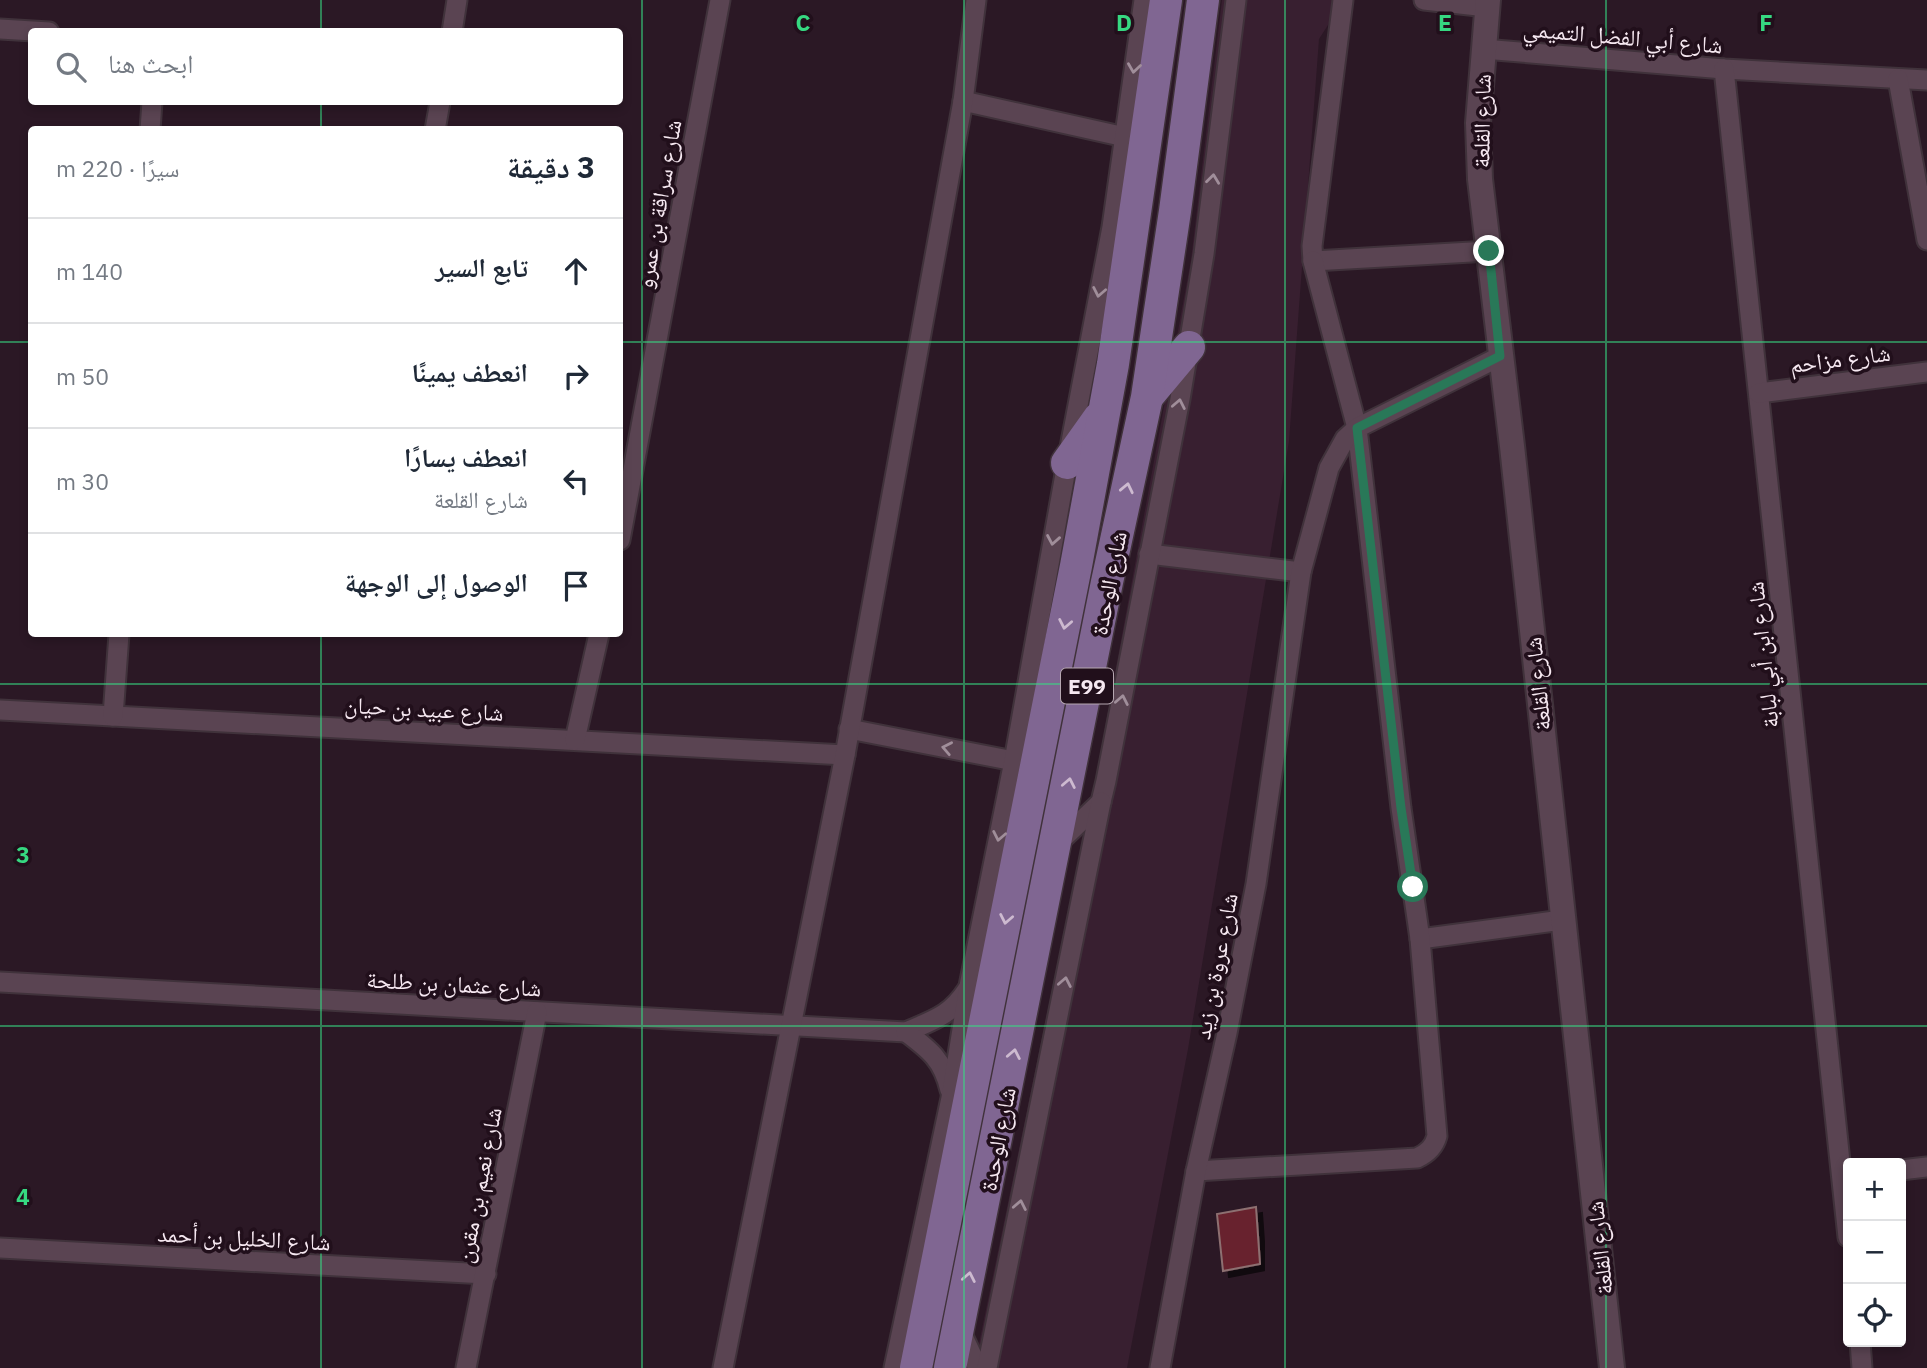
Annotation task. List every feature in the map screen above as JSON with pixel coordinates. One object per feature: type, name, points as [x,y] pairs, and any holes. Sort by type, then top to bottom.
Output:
[{"type":"main road","name":"شارع الوحدة","points":[[916,1368],[925,1274],[1076,566],[1113,364],[1166,0]]},
{"type":"main road","name":"شارع الوحدة","points":[[950,1368],[1107,582],[1147,397],[1203,0]]},
{"type":"main road","points":[[1147,397],[1189,347]]},
{"type":"main road","points":[[1067,463],[1104,411]]},
{"type":"street","points":[[453,28],[457,0]]},
{"type":"street","name":"شارع سراقة بن عمرو","points":[[624,496],[720,0]]},
{"type":"street","points":[[723,1368],[845,754],[963,101],[976,0]]},
{"type":"street","points":[[894,1368],[925,1274],[969,986],[1014,761],[1112,227],[1144,0]]},
{"type":"street","points":[[987,1368],[1189,347],[1204,254],[1236,0]]},
{"type":"street","points":[[1196,1171],[1417,1158],[1426,1154],[1434,1145],[1437,1136],[1420,939],[1401,808],[1357,428],[1313,261],[1312,246],[1343,0]]},
{"type":"street","points":[[1424,0],[1488,3]]},
{"type":"street","name":"شارع القلعة","points":[[1488,3],[1478,137],[1480,179],[1612,1368]]},
{"type":"street","points":[[0,29],[28,31]]},
{"type":"street","name":"شارع أبي الفضل التميمي","points":[[1483,49],[1724,69],[1927,80]]},
{"type":"street","name":"شارع ابن أبي لبابة","points":[[1724,69],[1843,1159]]},
{"type":"street","points":[[1898,79],[1927,240]]},
{"type":"street","points":[[963,101],[1125,137]]},
{"type":"street","points":[[150,126],[152,105]]},
{"type":"street","points":[[436,126],[439,105]]},
{"type":"street","points":[[1313,261],[1489,251]]},
{"type":"street","points":[[1357,428],[1500,356]]},
{"type":"street","name":"شارع مزاحم","points":[[1759,393],[1927,372]]},
{"type":"street","name":"شارع عروة بن زيد","points":[[1160,1368],[1196,1171],[1227,1033],[1256,884],[1301,572],[1329,468],[1345,439],[1357,428]]},
{"type":"street","points":[[1149,554],[1301,572]]},
{"type":"street","points":[[113,716],[119,637]]},
{"type":"street","points":[[575,740],[597,637]]},
{"type":"street","name":"شارع عبيد بن حيان","points":[[0,710],[845,754]]},
{"type":"street","points":[[849,729],[1014,761]]},
{"type":"street","points":[[1056,845],[1101,802]]},
{"type":"street","points":[[1420,939],[1562,920]]},
{"type":"street","name":"شارع عثمان بن طلحة","points":[[0,982],[906,1032],[956,1007],[969,986]]},
{"type":"street","name":"شارع نعيم بن مقرن","points":[[466,1368],[537,1012]]},
{"type":"street","points":[[906,1032],[932,1051],[946,1073],[951,1098]]},
{"type":"street","points":[[1906,1169],[1927,1167]]},
{"type":"street","name":"شارع الخليل بن أحمد","points":[[0,1248],[486,1275]]},
{"type":"street","points":[[959,1326],[978,1368]]},
{"type":"street","points":[[1860,1347],[1862,1368]]},
{"type":"shaded area","points":[[1222,0],[1344,0],[1319,39],[1289,441],[1188,1049],[1127,1368],[974,1368],[1099,760],[1191,260]]},
{"type":"building","points":[[1256,1207],[1260,1264],[1223,1271],[1217,1214]]},
{"type":"route","points":[[1413,887],[1401,808],[1357,428],[1500,356],[1489,251]]}]
